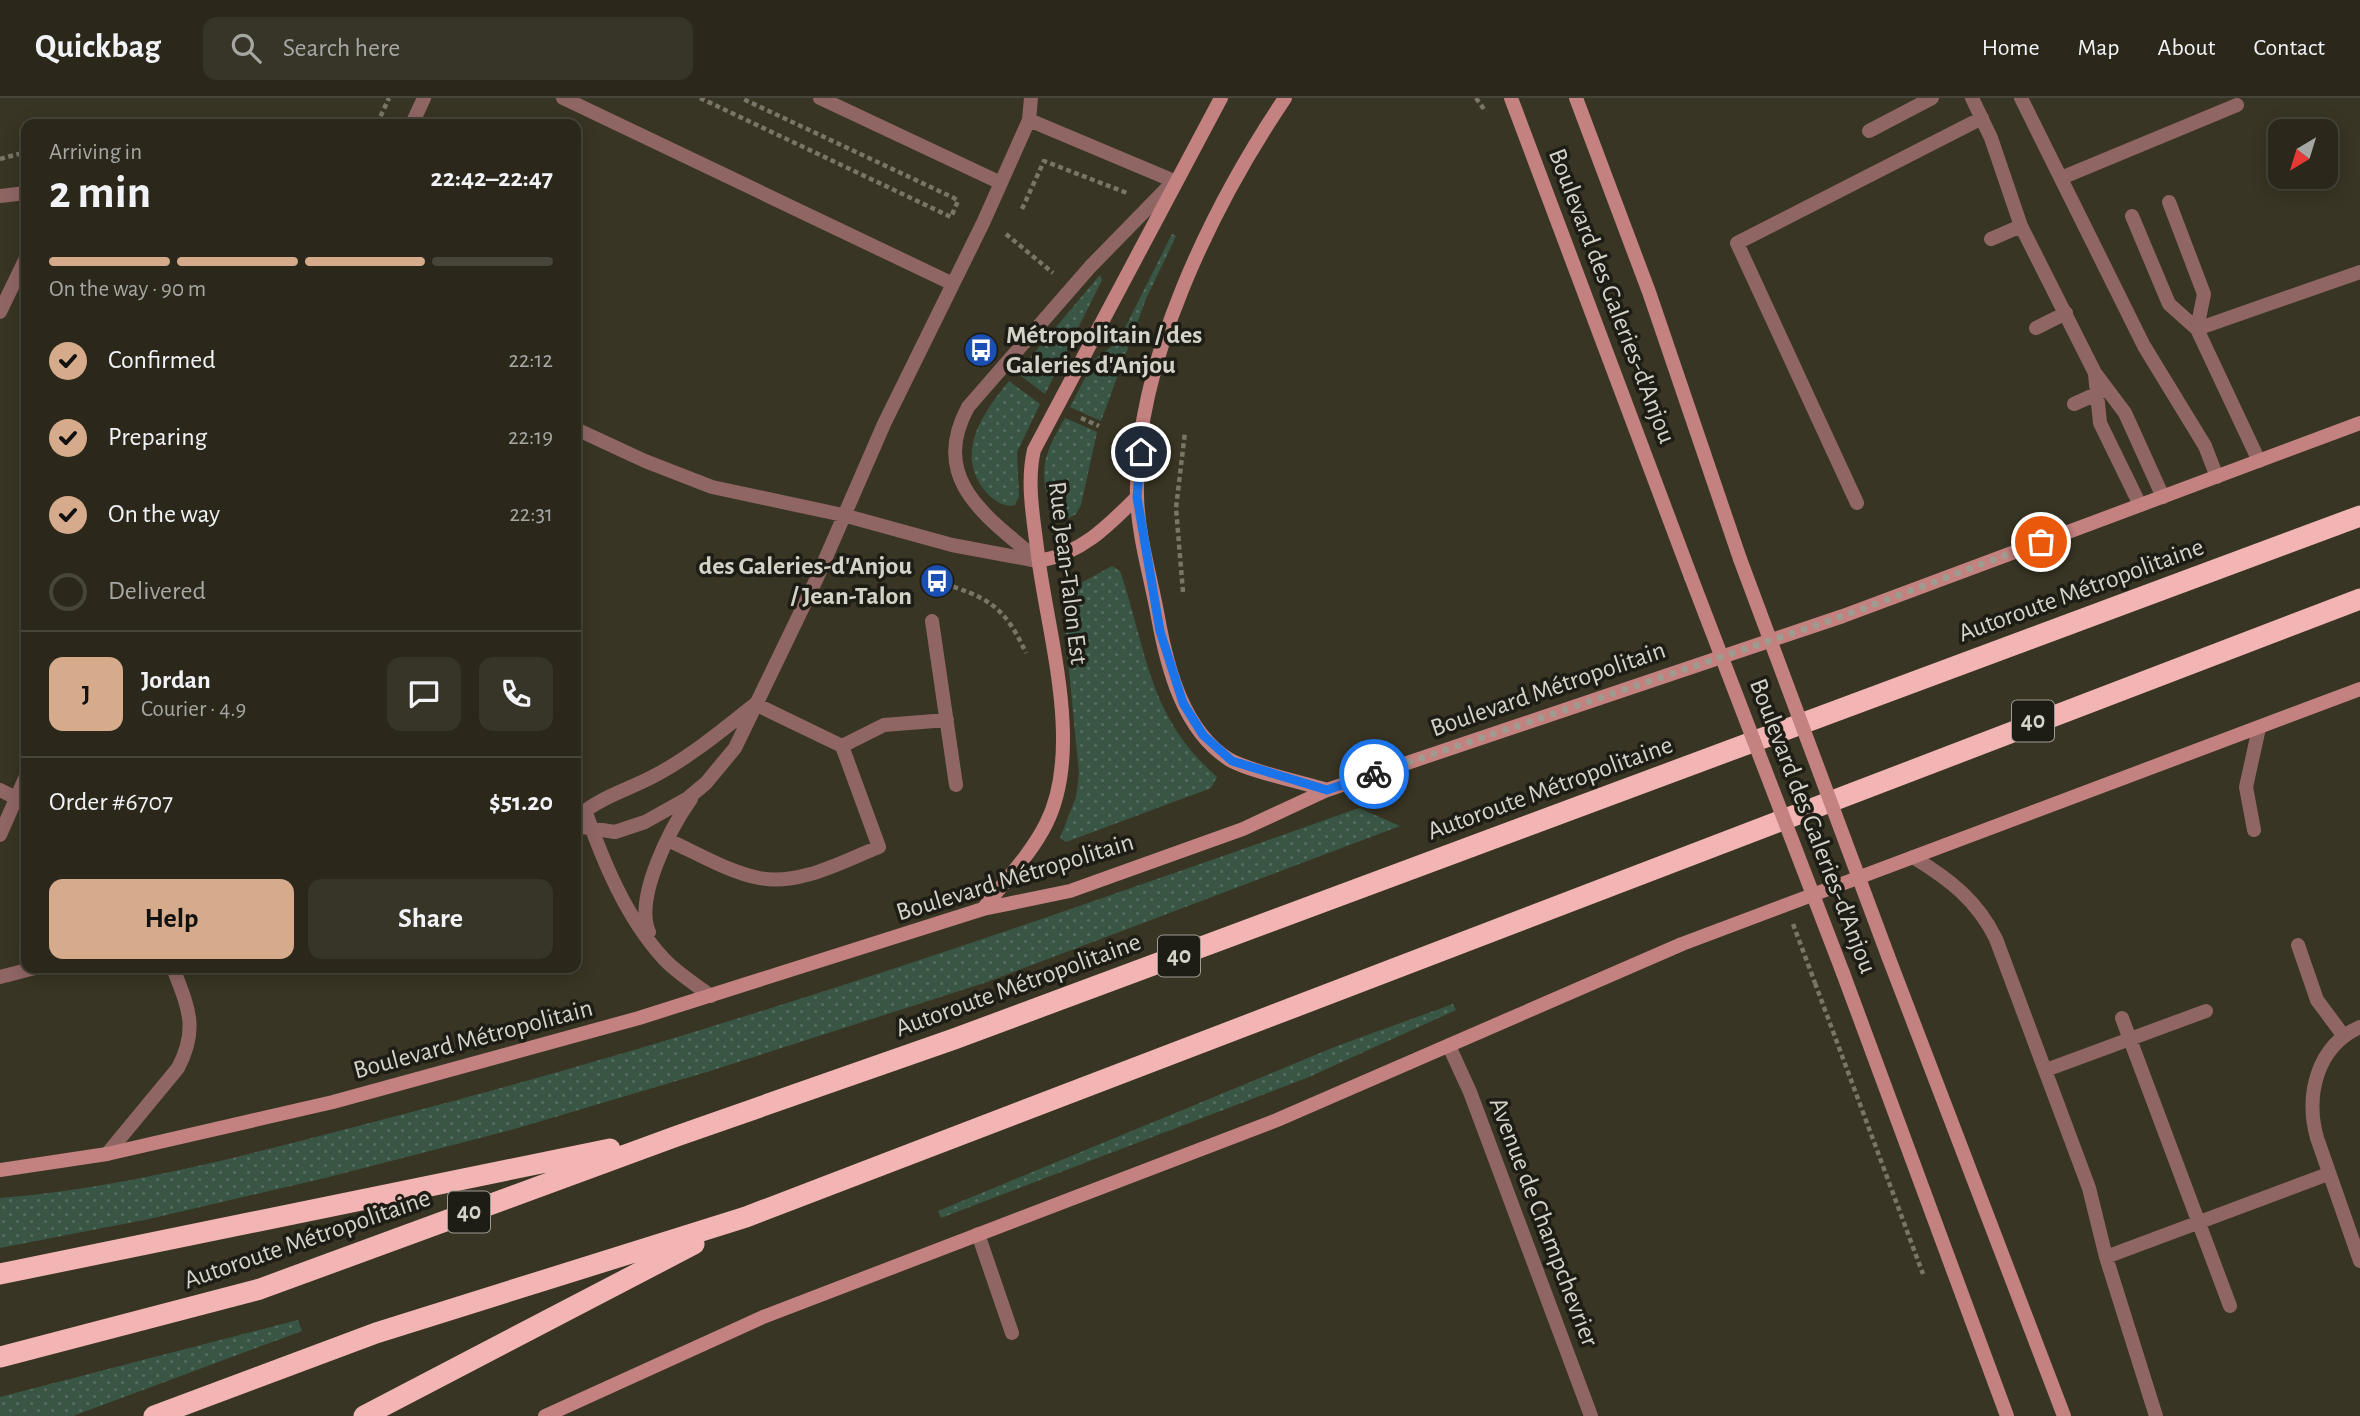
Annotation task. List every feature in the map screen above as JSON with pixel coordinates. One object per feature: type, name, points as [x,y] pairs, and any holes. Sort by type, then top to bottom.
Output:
[{"type":"highway","name":"Autoroute Métropolitaine","points":[[0,1357],[260,1289],[677,1136],[967,1034],[2360,516]]},
{"type":"highway","name":"40","points":[[746,1217],[1262,1021],[1707,846],[2360,598]]},
{"type":"highway","points":[[0,1274],[677,1136]]},
{"type":"highway","points":[[154,1416],[376,1333],[746,1217]]},
{"type":"highway","points":[[364,1416],[746,1217]]},
{"type":"main road","name":"Rue Jean-Talon Est","points":[[983,909],[1046,824],[1061,779],[1059,691],[1039,561],[1030,473],[1034,450],[1174,181],[1221,98]]},
{"type":"main road","points":[[1285,98],[1233,187],[1178,302],[1159,355],[1146,408],[1137,497],[1167,657],[1193,721],[1203,735],[1232,761],[1327,790]]},
{"type":"main road","name":"Boulevard des Galeries-d'Anjou","points":[[1511,98],[1843,973],[2007,1416]]},
{"type":"main road","name":"Boulevard des Galeries-d'Anjou","points":[[1576,98],[1649,292],[1740,559],[2064,1416]]},
{"type":"main road","name":"Boulevard Métropolitain","points":[[0,1170],[107,1154],[333,1102],[711,996],[983,909],[1070,891],[1243,829],[1327,790],[1843,616],[2360,423]]},
{"type":"main road","points":[[1039,561],[1052,559],[1090,541],[1137,497]]},
{"type":"main road","points":[[545,1416],[763,1317],[1277,1120],[1682,944],[2360,689]]},
{"type":"street","points":[[414,119],[424,98]]},
{"type":"street","points":[[563,98],[953,284]]},
{"type":"street","points":[[820,98],[1001,183]]},
{"type":"street","points":[[581,827],[625,831],[668,811],[697,790],[735,748],[782,654],[843,515],[1001,183],[1029,120],[1031,98]]},
{"type":"street","points":[[1869,131],[1932,98]]},
{"type":"street","points":[[1972,98],[1982,118],[2021,226],[2102,391],[2125,414],[2163,497]]},
{"type":"street","points":[[2021,98],[2144,346],[2205,446],[2217,477]]},
{"type":"street","points":[[2061,178],[2237,105]]},
{"type":"street","points":[[1857,503],[1737,243],[1982,118]]},
{"type":"street","points":[[1029,120],[1174,181],[1090,267],[968,407],[956,434],[956,462],[965,492],[978,508],[1039,561]]},
{"type":"street","points":[[0,196],[21,194]]},
{"type":"street","points":[[2169,202],[2204,294],[2197,329]]},
{"type":"street","points":[[2132,216],[2169,304],[2197,329],[2259,461]]},
{"type":"street","points":[[1991,239],[2021,226]]},
{"type":"street","points":[[0,312],[21,268]]},
{"type":"street","points":[[2197,329],[2360,272]]},
{"type":"street","points":[[2036,328],[2066,313]]},
{"type":"street","points":[[2074,404],[2102,391]]},
{"type":"street","points":[[2102,391],[2100,423],[2140,505]]},
{"type":"street","points":[[581,431],[645,461],[712,486],[843,515],[952,545],[1039,561]]},
{"type":"street","points":[[932,621],[956,785]]},
{"type":"street","points":[[668,840],[742,873],[772,879],[811,874],[879,847],[842,746],[755,704]]},
{"type":"street","points":[[711,996],[663,958],[629,910],[602,858],[592,830],[581,814],[680,760],[755,704]]},
{"type":"street","points":[[842,746],[884,725],[947,719]]},
{"type":"street","points":[[2253,830],[2246,787],[2259,727]]},
{"type":"street","points":[[0,835],[21,787]]},
{"type":"street","points":[[0,790],[16,798]]},
{"type":"street","points":[[663,958],[647,927],[645,913],[654,875],[668,840],[697,790]]},
{"type":"street","points":[[1913,857],[1948,878],[1983,915],[1996,939],[2089,1188],[2106,1257],[2156,1416]]},
{"type":"street","points":[[2298,946],[2317,1000],[2343,1035]]},
{"type":"street","points":[[0,977],[21,972]]},
{"type":"street","points":[[107,1154],[178,1068],[187,1051],[191,1035],[189,1011],[175,973]]},
{"type":"street","points":[[2046,1070],[2206,1011]]},
{"type":"street","points":[[2122,1018],[2230,1306]]},
{"type":"street","points":[[2360,1027],[2343,1035],[2316,1073],[2311,1097],[2311,1117],[2328,1174],[2360,1261]]},
{"type":"street","name":"Avenue de Champchevrier","points":[[1449,1046],[1470,1092],[1591,1416]]},
{"type":"street","points":[[2106,1257],[2328,1174]]},
{"type":"street","points":[[978,1234],[1012,1333]]},
{"type":"path","points":[[379,119],[389,98]]},
{"type":"path","points":[[699,98],[951,216],[958,201],[954,198],[741,98]]},
{"type":"path","points":[[0,159],[21,153]]},
{"type":"path","points":[[1021,210],[1044,161],[1129,194]]},
{"type":"path","points":[[1006,233],[1056,276]]},
{"type":"path","points":[[1184,601],[1176,508],[1185,432]]},
{"type":"path","name":"Rue Jean-Talon Est","points":[[937,581],[990,601],[1007,619],[1031,664]]},
{"type":"path","name":"Boulevard des Galeries-d'Anjou","points":[[1815,983],[1927,1285]]},
{"type":"green space","points":[[1172,234],[1176,236],[1146,299],[1101,421],[1070,407],[1095,359],[1112,346],[1127,324]]},
{"type":"green space","points":[[1100,275],[1102,280],[1045,394],[1017,373]]},
{"type":"green space","points":[[1009,381],[1040,404],[1017,452],[1019,496],[1015,505],[1011,506],[999,503],[986,492],[976,477],[972,463],[972,448],[982,419]]},
{"type":"green space","points":[[1065,418],[1097,432],[1081,505],[1076,514],[1067,519],[1053,509],[1044,480],[1048,452]]},
{"type":"green space","points":[[1112,566],[1120,571],[1153,682],[1163,706],[1176,730],[1194,754],[1217,777],[1211,788],[1066,842],[1060,838],[1076,797],[1079,773],[1062,599],[1068,590]]},
{"type":"green space","points":[[1359,808],[1400,826],[984,983],[710,1071],[511,1130],[325,1178],[149,1219],[0,1248],[0,1198],[102,1185],[204,1165],[525,1081],[885,972]]},
{"type":"green space","points":[[1453,1004],[1456,1010],[1309,1077],[941,1218],[938,1211],[1337,1046]]},
{"type":"green space","points":[[298,1320],[302,1331],[73,1416],[0,1416],[0,1397]]},
{"type":"way so far","points":[[1374,774],[1843,616],[2041,542]]},
{"type":"place","name":"Métropolitain / des Galeries d'Anjou","points":[[981,350]]},
{"type":"place","name":"des Galeries-d'Anjou / Jean-Talon","points":[[937,581]]},
{"type":"route","points":[[1141,452],[1137,497],[1160,631],[1183,703],[1203,735],[1232,761],[1327,790],[1374,774]]}]
